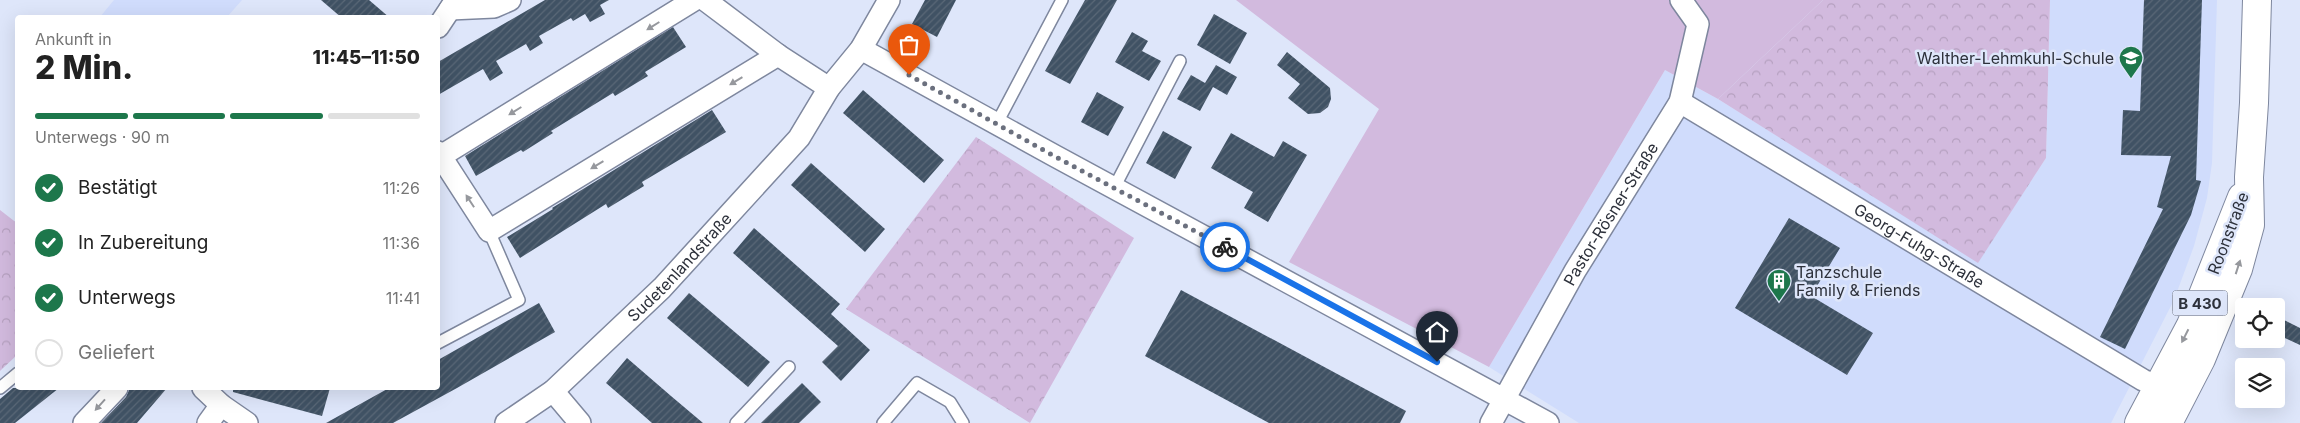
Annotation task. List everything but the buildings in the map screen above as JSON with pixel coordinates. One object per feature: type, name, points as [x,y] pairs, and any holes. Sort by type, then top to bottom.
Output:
[{"type":"main road","name":"Roonstraße","points":[[2168,423],[2201,359],[2238,269],[2250,225],[2249,177],[2254,103],[2257,0]]},
{"type":"main road","name":"Roonstraße","points":[[2140,423],[2191,325],[2249,177]]},
{"type":"street","points":[[440,24],[453,5],[494,7],[510,0]]},
{"type":"street","points":[[440,153],[694,0]]},
{"type":"street","points":[[705,0],[778,55],[829,88]]},
{"type":"street","name":"Sudetenlandstraße","points":[[506,423],[552,391],[662,288],[799,138],[829,88],[861,49],[889,0]]},
{"type":"street","name":"Pastor-Rösner-Straße","points":[[1491,423],[1575,271],[1680,102],[1698,24],[1681,0]]},
{"type":"street","points":[[861,49],[1548,423]]},
{"type":"street","points":[[440,156],[489,231],[778,55]]},
{"type":"street","name":"Georg-Fuhg-Straße","points":[[1680,102],[2134,375],[2159,387]]},
{"type":"street","points":[[84,423],[115,390]]},
{"type":"street","points":[[204,390],[221,405],[247,423]]},
{"type":"street","points":[[552,391],[580,423]]},
{"type":"street","points":[[208,423],[221,405]]},
{"type":"lane","points":[[997,123],[1062,0]]},
{"type":"lane","points":[[1114,188],[1180,61]]},
{"type":"lane","points":[[440,342],[519,300],[489,231]]},
{"type":"lane","points":[[736,423],[789,367]]},
{"type":"lane","points":[[0,388],[15,376]]},
{"type":"lane","points":[[883,423],[917,383],[950,402],[963,423]]},
{"type":"shaded area","points":[[114,0],[242,0],[229,15],[102,15]]},
{"type":"shaded area","points":[[2050,0],[2217,0],[2212,163],[2207,198],[2194,246],[2174,300],[2111,423],[1579,423],[1489,367],[1665,70],[1718,99],[1978,262],[2046,158]]},
{"type":"green space","points":[[1236,0],[1823,0],[1718,99],[1665,70],[1489,367],[1289,262],[1379,109]]},
{"type":"green space","points":[[1823,0],[2050,0],[2046,158],[1978,263],[1718,99]]},
{"type":"green space","points":[[976,137],[1134,238],[1030,423],[846,309]]},
{"type":"green space","points":[[0,210],[15,222],[15,357],[0,371]]},
{"type":"way so far","points":[[909,75],[1054,156],[1225,247]]},
{"type":"place","name":"Walther-Lehmkuhl-Schule","points":[[2131,79]]},
{"type":"place","name":"Tanzschule Family & Friends","points":[[1779,302]]},
{"type":"route","points":[[1225,247],[1437,362]]}]
